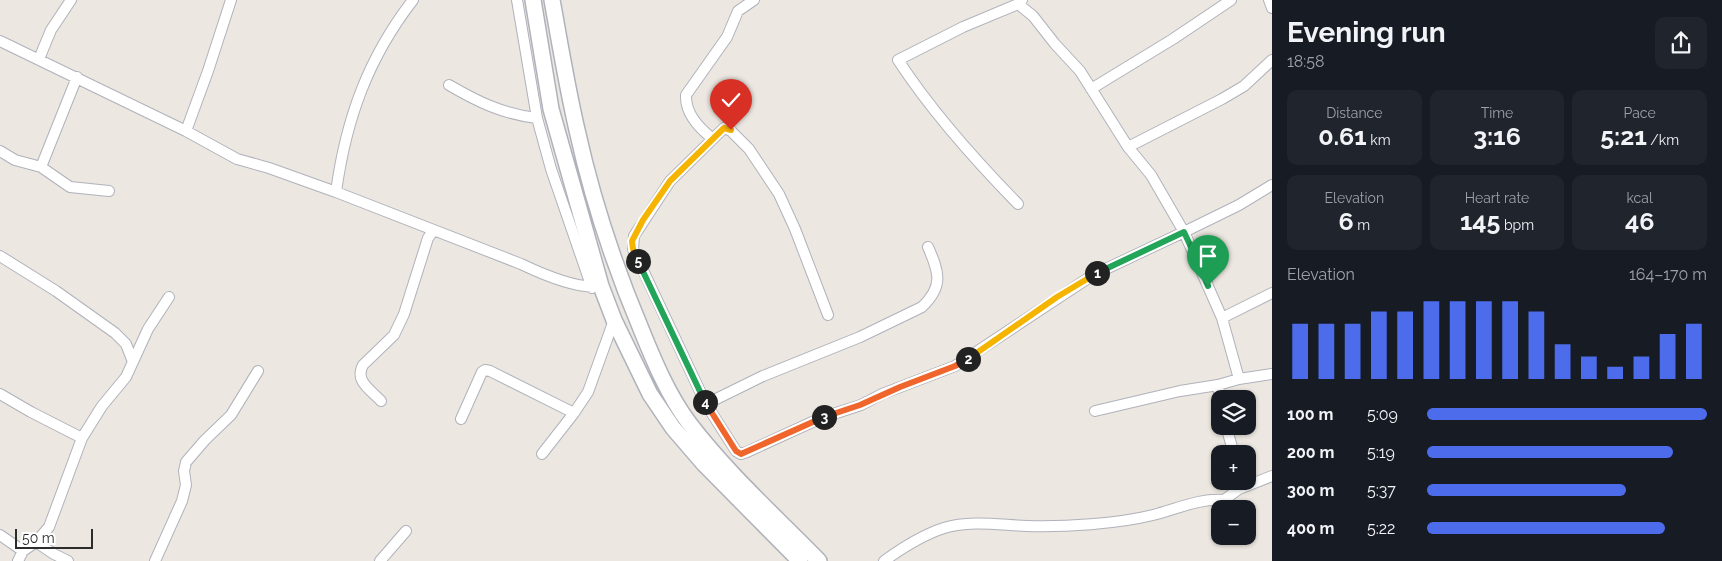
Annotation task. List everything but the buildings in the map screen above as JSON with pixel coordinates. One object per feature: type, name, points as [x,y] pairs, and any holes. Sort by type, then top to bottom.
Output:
[{"type":"main road","points":[[533,0],[551,109],[597,287],[650,394],[673,428],[704,464],[800,561]]},
{"type":"main road","points":[[552,0],[577,133],[599,211],[627,295],[654,359],[674,399],[689,422],[718,456],[819,561]]},
{"type":"street","points":[[39,59],[51,30],[71,0]]},
{"type":"street","points":[[186,131],[211,62],[230,0]]},
{"type":"street","points":[[336,192],[340,160],[349,121],[367,76],[380,50],[413,0]]},
{"type":"street","points":[[517,0],[536,118],[551,169],[597,287]]},
{"type":"street","points":[[714,139],[697,124],[688,108],[686,95],[727,38],[738,11],[754,0]]},
{"type":"street","points":[[1091,89],[1173,39],[1231,0]]},
{"type":"street","points":[[1269,0],[1272,8]]},
{"type":"street","points":[[1018,204],[974,159],[915,86],[898,60],[1020,2],[1080,72],[1128,147],[1151,175],[1184,232],[1222,318],[1239,379]]},
{"type":"street","points":[[0,41],[186,131],[237,159],[269,168],[336,192],[521,264],[548,277],[597,287]]},
{"type":"street","points":[[1128,147],[1244,86],[1272,60]]},
{"type":"street","points":[[40,167],[77,77]]},
{"type":"street","points":[[449,86],[505,112],[536,118]]},
{"type":"street","points":[[828,315],[787,210],[749,149],[731,130],[724,128],[670,181],[643,220],[632,241],[633,249],[706,404],[736,451],[741,454],[820,418],[860,405],[955,366],[1093,275],[1239,205],[1272,185]]},
{"type":"street","points":[[0,151],[15,160],[40,167],[70,187],[109,191]]},
{"type":"street","points":[[381,401],[361,380],[360,371],[394,335],[404,314],[428,238],[433,231]]},
{"type":"street","points":[[706,404],[763,376],[860,337],[922,307],[930,300],[938,281],[937,267],[928,247]]},
{"type":"street","points":[[0,256],[56,290],[115,333],[126,344],[133,362]]},
{"type":"street","points":[[1222,318],[1272,293]]},
{"type":"street","points":[[18,561],[23,551],[36,542],[49,527],[82,438],[102,406],[126,377],[148,328],[169,297]]},
{"type":"street","points":[[542,454],[588,392],[614,320]]},
{"type":"street","points":[[460,419],[482,372],[485,370],[574,413]]},
{"type":"street","points":[[155,561],[182,500],[186,485],[184,471],[186,462],[205,440],[232,415],[258,371]]},
{"type":"street","points":[[1095,411],[1180,391],[1272,374]]},
{"type":"street","points":[[1218,385],[1219,390]]},
{"type":"street","points":[[0,394],[82,438]]},
{"type":"street","points":[[1256,480],[1272,476]]},
{"type":"street","points":[[884,561],[924,536],[944,528],[967,523],[1029,526],[1077,524],[1151,516],[1209,499],[1224,500],[1236,490]]},
{"type":"street","points":[[380,561],[406,531]]},
{"type":"street","points":[[0,535],[23,551]]},
{"type":"street","points":[[36,542],[68,561]]},
{"type":"route","points":[[731,130],[724,128],[670,181],[643,220],[632,241],[633,249],[706,404],[736,451],[741,454],[820,418],[860,405],[882,394],[955,366],[1093,275],[1184,232],[1208,286]]}]
